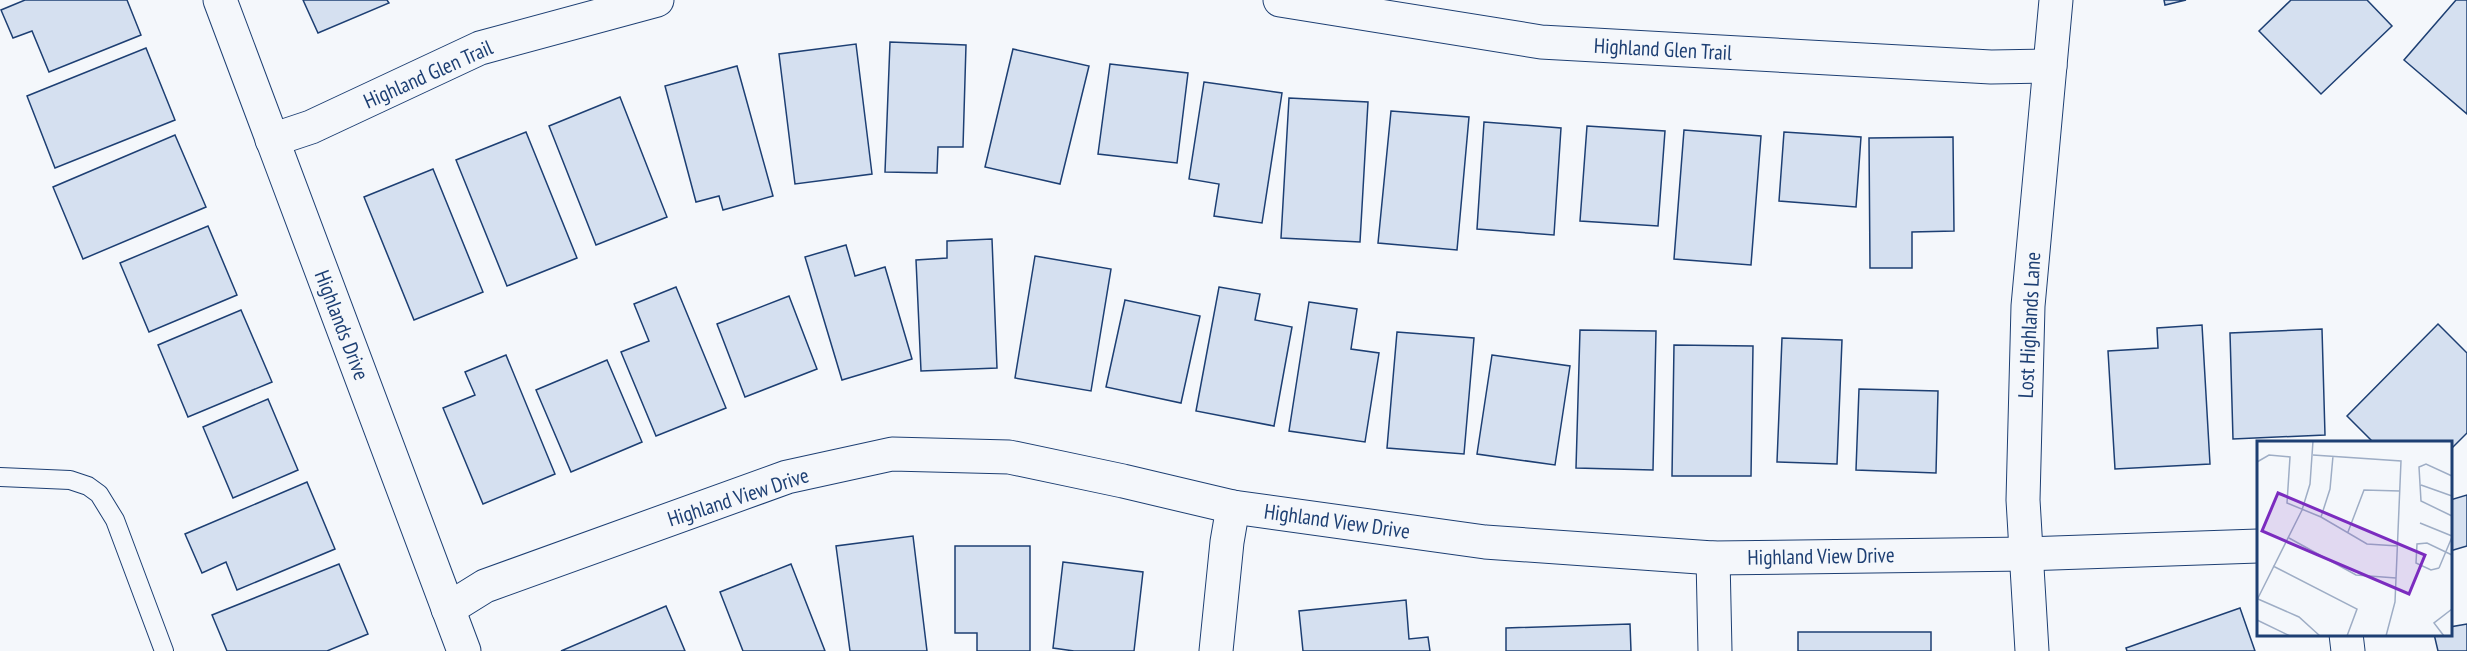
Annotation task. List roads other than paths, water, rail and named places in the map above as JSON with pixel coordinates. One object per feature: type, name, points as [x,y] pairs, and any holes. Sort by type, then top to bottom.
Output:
[{"type":"street","name":"Highlands Drive","points":[[220,0],[464,651]]},
{"type":"street","name":"Highland Glen Trail","points":[[272,140],[322,122],[480,48],[657,0]]},
{"type":"street","name":"Highland Glen Trail","points":[[1280,0],[1541,42],[1991,67],[2050,66]]},
{"type":"street","name":"Lost Highlands Lane","points":[[2032,651],[2023,500],[2028,306],[2055,0]]},
{"type":"street","name":"Highland View Drive","points":[[448,609],[485,586],[787,477],[892,454],[1009,457],[1233,507],[1485,542],[1713,558],[2026,554],[2257,546]]},
{"type":"street","points":[[1216,651],[1227,542],[1233,507]]},
{"type":"street","points":[[1713,558],[1715,651]]},
{"type":"street","points":[[2346,636],[2348,651]]},
{"type":"lane","points":[[0,477],[70,480],[88,486],[99,494],[115,520],[164,651]]}]
